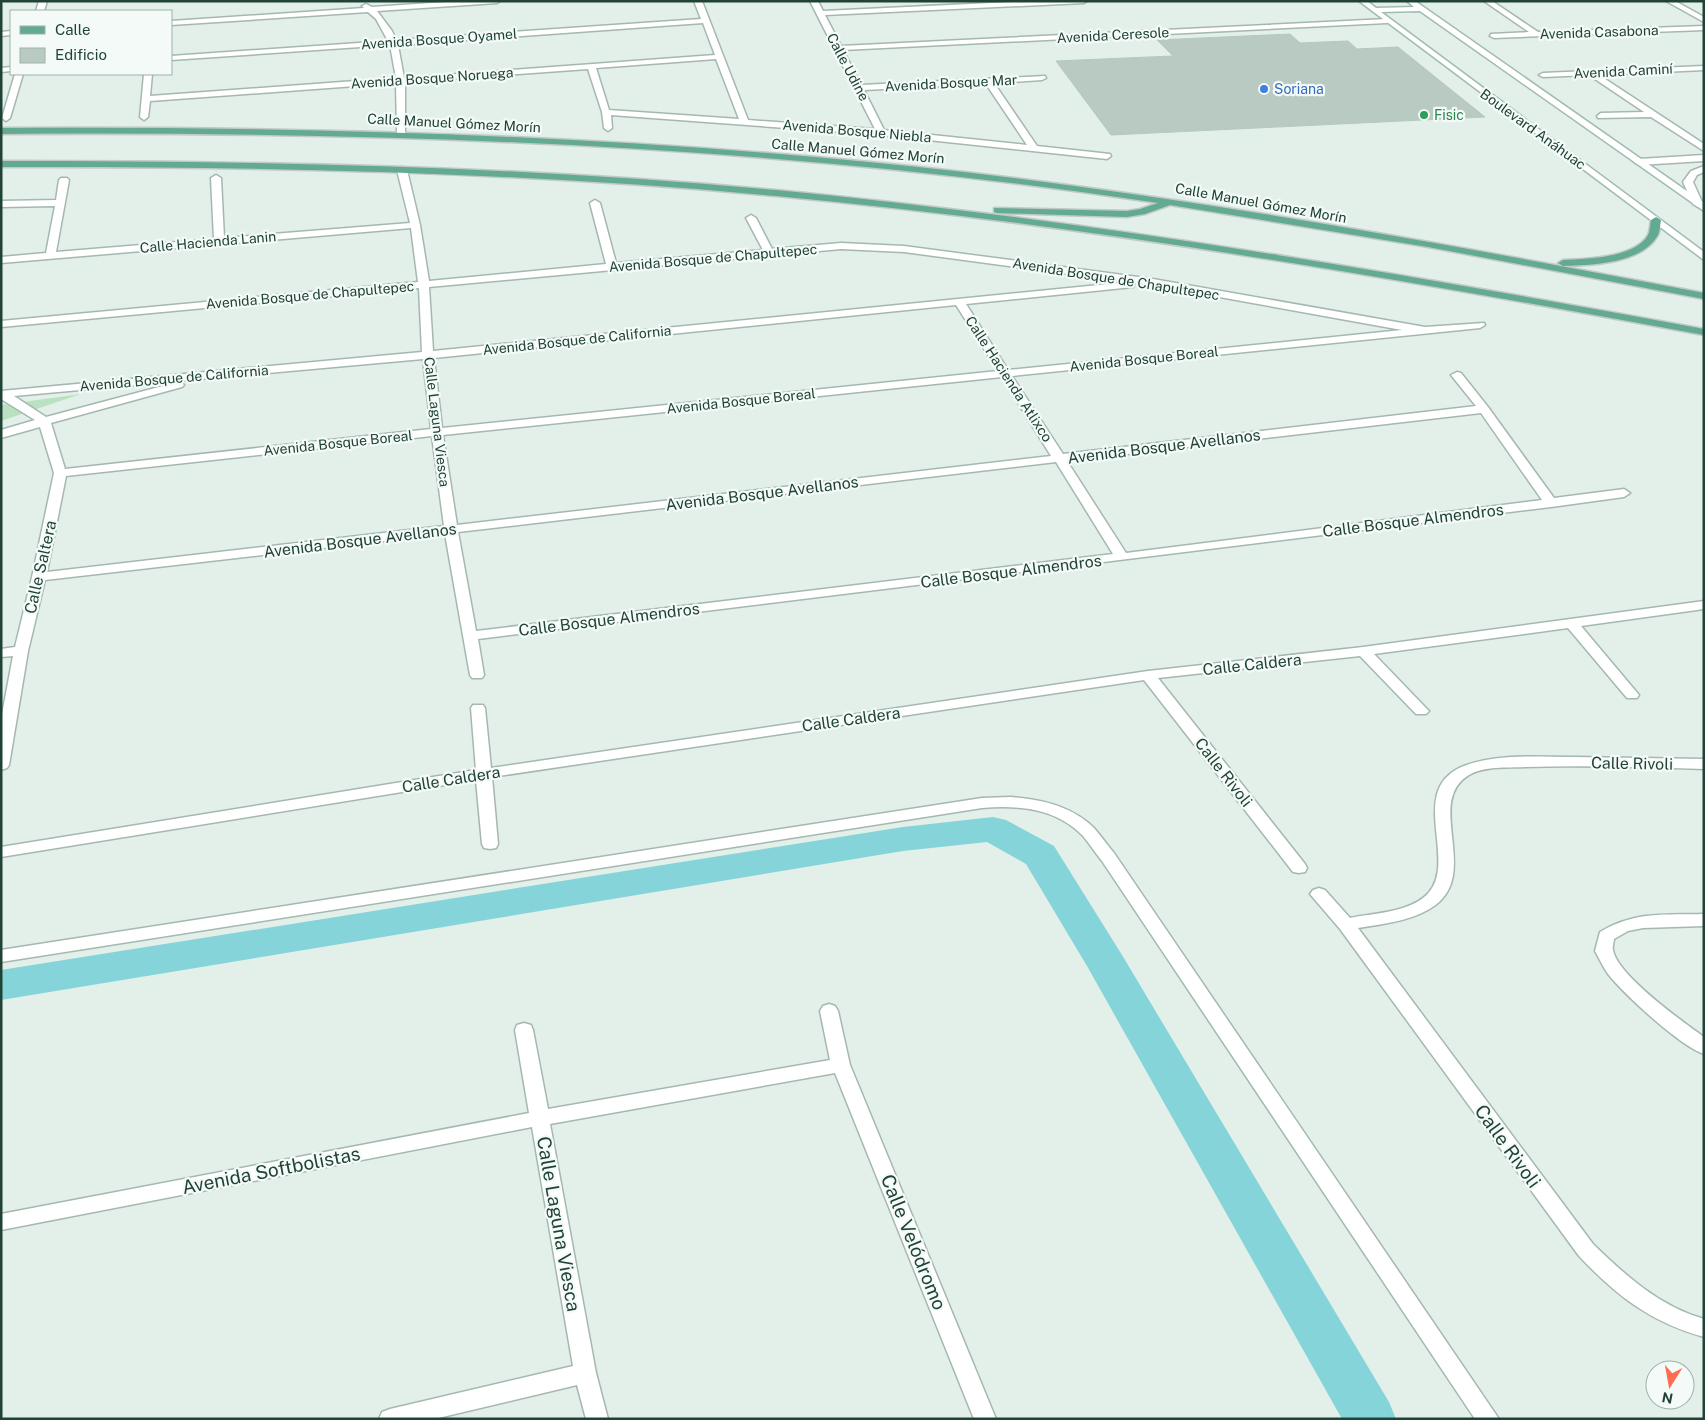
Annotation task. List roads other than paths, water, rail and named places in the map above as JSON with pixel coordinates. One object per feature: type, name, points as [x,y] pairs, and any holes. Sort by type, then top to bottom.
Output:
[{"type":"main road","name":"Calle Manuel Gómez Morín","points":[[1,131],[401,134],[598,144],[798,159],[971,176],[1170,202],[1522,261],[1704,296]]},
{"type":"main road","points":[[1,164],[169,164],[402,170],[632,183],[886,205],[1103,215],[1142,212],[1170,202]]},
{"type":"main road","points":[[886,205],[1175,242],[1349,268],[1704,332]]},
{"type":"main road","points":[[1522,261],[1580,262],[1606,260],[1627,254],[1643,245],[1653,236],[1656,220]]},
{"type":"street","points":[[360,1],[372,10],[386,27],[393,42],[401,80],[401,134]]},
{"type":"street","points":[[172,23],[497,1]]},
{"type":"street","points":[[698,1],[744,121]]},
{"type":"street","name":"Calle Udine","points":[[814,1],[881,132]]},
{"type":"street","points":[[821,13],[1084,1]]},
{"type":"street","name":"Boulevard Anáhuac","points":[[1362,1],[1704,257]]},
{"type":"street","name":"Boulevard Anáhuac","points":[[1410,1],[1701,206]]},
{"type":"street","points":[[1486,1],[1536,34]]},
{"type":"street","points":[[1669,1],[1704,20]]},
{"type":"street","points":[[1373,10],[1421,9]]},
{"type":"street","name":"Avenida Bosque Oyamel","points":[[172,58],[706,21]]},
{"type":"street","name":"Avenida Ceresole","points":[[838,48],[1387,21]]},
{"type":"street","name":"Avenida Casabona","points":[[1494,36],[1704,28]]},
{"type":"street","name":"Avenida Bosque Noruega","points":[[146,99],[718,57]]},
{"type":"street","points":[[592,66],[606,112],[608,128]]},
{"type":"street","name":"Avenida Caminí","points":[[1543,75],[1704,68]]},
{"type":"street","points":[[1591,73],[1704,148]]},
{"type":"street","points":[[6,118],[20,75]]},
{"type":"street","points":[[144,118],[148,75]]},
{"type":"street","name":"Avenida Bosque Mar","points":[[860,88],[1042,78]]},
{"type":"street","points":[[988,82],[1034,148]]},
{"type":"street","name":"Avenida Bosque Niebla","points":[[606,112],[881,132],[1107,156]]},
{"type":"street","points":[[1601,116],[1652,114]]},
{"type":"street","points":[[1639,162],[1704,158]]},
{"type":"street","points":[[1701,206],[1688,182],[1694,173],[1704,169]]},
{"type":"street","name":"Calle Laguna Viesca","points":[[402,170],[415,225],[424,285],[428,355],[437,432],[451,529],[477,675]]},
{"type":"street","points":[[216,178],[219,241]]},
{"type":"street","points":[[52,255],[58,203],[64,180]]},
{"type":"street","points":[[1,204],[58,203]]},
{"type":"street","points":[[595,203],[612,268]]},
{"type":"street","points":[[751,218],[769,252]]},
{"type":"street","name":"Calle Hacienda Lanin","points":[[1,260],[415,225]]},
{"type":"street","name":"Avenida Bosque de Chapultepec","points":[[1,324],[769,252],[841,246],[882,246],[1152,282],[1422,330]]},
{"type":"street","name":"Avenida Bosque de California","points":[[1,394],[428,355],[960,303],[1152,282]]},
{"type":"street","name":"Calle Hacienda Atlixco","points":[[960,303],[1122,557]]},
{"type":"street","points":[[1422,330],[1480,325]]},
{"type":"street","name":"Avenida Bosque Boreal","points":[[60,474],[437,432],[1422,330]]},
{"type":"street","points":[[1,434],[131,397],[236,373]]},
{"type":"street","points":[[1457,375],[1484,409],[1551,503]]},
{"type":"street","points":[[1,394],[24,406],[44,421]]},
{"type":"street","name":"Avenida Bosque Avellanos","points":[[39,577],[1484,409]]},
{"type":"street","name":"Calle Saltera","points":[[1,765],[21,651],[39,577],[60,474],[44,421]]},
{"type":"street","name":"Calle Bosque Almendros","points":[[470,636],[1122,557],[1624,493]]},
{"type":"street","name":"Calle Caldera","points":[[1,852],[483,774],[1148,675],[1363,651],[1704,605]]},
{"type":"street","points":[[1572,624],[1632,695]]},
{"type":"street","points":[[1,653],[21,651]]},
{"type":"street","points":[[1363,651],[1421,712]]},
{"type":"street","name":"Calle Rivoli","points":[[1148,675],[1299,868]]},
{"type":"street","points":[[478,708],[490,844]]},
{"type":"street","name":"Calle Rivoli","points":[[1346,925],[1413,910],[1430,901],[1441,891],[1447,857],[1442,819],[1444,800],[1448,783],[1462,772],[1478,766],[1531,762],[1704,764]]},
{"type":"street","points":[[1,956],[982,803],[1016,801],[1048,808],[1062,813],[1087,831],[1108,857],[1488,1419]]},
{"type":"street","name":"Calle Rivoli","points":[[1319,894],[1346,925],[1586,1250],[1620,1284],[1650,1307],[1685,1324],[1704,1328]]},
{"type":"street","points":[[1704,920],[1655,922],[1622,926],[1605,937],[1602,945],[1606,958],[1617,974],[1644,1000],[1704,1047]]},
{"type":"street","name":"Calle Velódromo","points":[[829,1011],[841,1065],[985,1419]]},
{"type":"street","name":"Calle Laguna Viesca","points":[[524,1030],[585,1373],[597,1419]]},
{"type":"street","points":[[541,1118],[841,1065]]},
{"type":"street","name":"Avenida Softbolistas","points":[[1,1222],[541,1118]]},
{"type":"street","points":[[390,1419],[585,1373]]},
{"type":"waterway","points":[[1,985],[903,839],[993,829],[1040,855],[1107,965],[1370,1419]]},
{"type":"place","name":"Soriana","points":[[1264,89]]},
{"type":"place","name":"Fisic","points":[[1424,115]]}]
